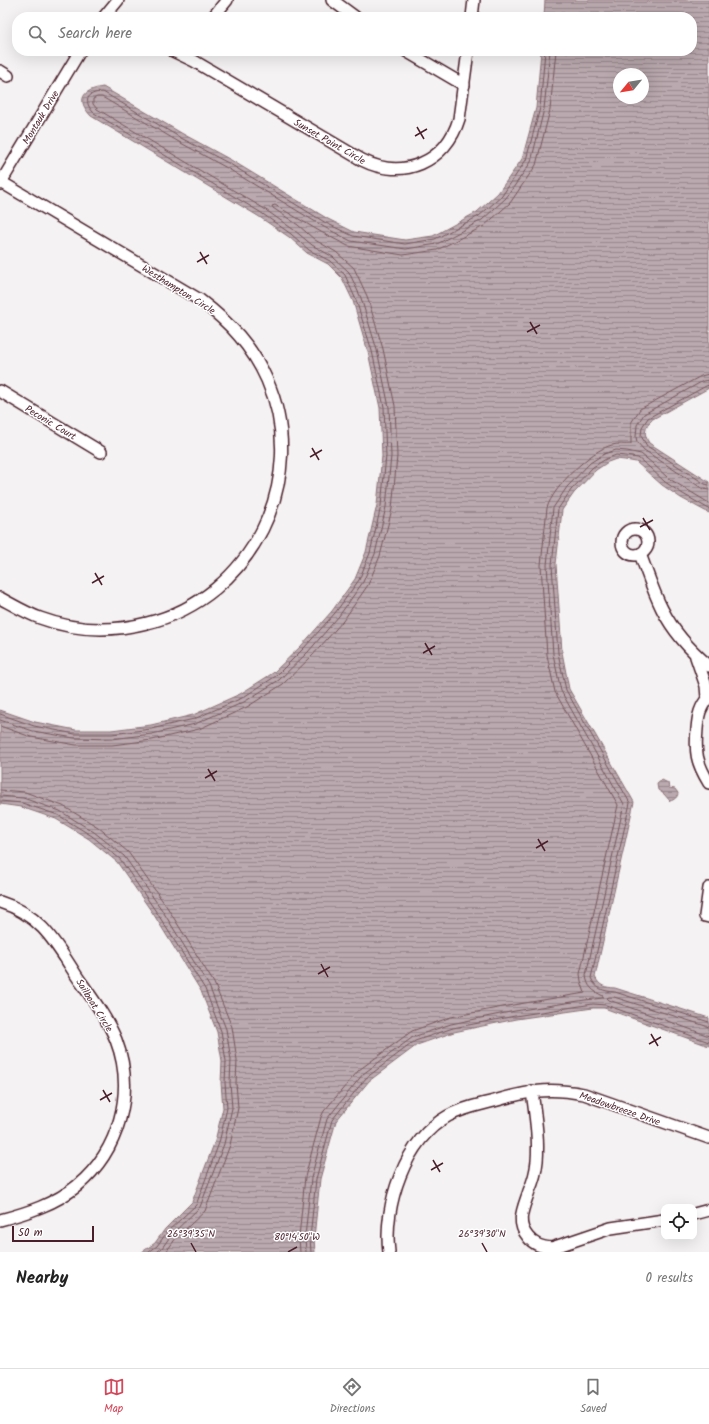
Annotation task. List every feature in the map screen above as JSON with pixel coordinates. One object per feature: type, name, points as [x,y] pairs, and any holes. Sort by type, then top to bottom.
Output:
[{"type":"street","points":[[108,12],[118,0]]},
{"type":"street","points":[[217,12],[228,0]]},
{"type":"street","points":[[334,0],[349,12]]},
{"type":"street","points":[[473,12],[474,0]]},
{"type":"street","name":"Montauk Drive","points":[[1,183],[77,56]]},
{"type":"street","name":"Sunset Point Circle","points":[[188,56],[362,160],[377,167],[401,169],[417,165],[431,158],[444,147],[451,138],[457,126],[467,56]]},
{"type":"street","points":[[415,56],[464,85]]},
{"type":"street","name":"Westhampton Circle","points":[[0,598],[39,618],[70,626],[94,629],[118,629],[157,621],[187,608],[214,591],[231,575],[247,556],[270,514],[277,491],[281,468],[281,444],[278,414],[268,381],[248,346],[233,328],[220,315],[200,300],[1,183]]},
{"type":"street","name":"Peconic Court","points":[[0,391],[101,452]]},
{"type":"street","points":[[640,554],[661,607],[683,640],[695,654],[709,666]]},
{"type":"street","points":[[695,654],[706,686],[708,698],[699,712],[695,747],[702,772],[709,783]]},
{"type":"street","points":[[709,888],[705,916],[709,917]]},
{"type":"street","name":"Sailboat Circle","points":[[0,902],[23,912],[36,921],[53,939],[108,1024],[116,1040],[121,1058],[125,1084],[122,1114],[114,1137],[101,1160],[90,1174],[76,1186],[51,1202],[20,1215],[0,1220]]},
{"type":"street","points":[[532,1091],[538,1145],[536,1164],[531,1186],[522,1209],[521,1217],[522,1229],[531,1241],[545,1247],[552,1248],[611,1228],[661,1220]]},
{"type":"street","name":"Meadowbreeze Drive","points":[[389,1252],[389,1214],[394,1192],[402,1171],[413,1151],[422,1139],[441,1121],[456,1112],[532,1091],[566,1091],[584,1094],[709,1138]]},
{"type":"street","points":[[697,1213],[709,1210]]},
{"type":"water","points":[[545,0],[709,0],[709,388],[651,420],[645,434],[649,443],[709,482],[709,513],[681,498],[662,485],[636,462],[616,459],[608,462],[596,470],[574,493],[562,510],[556,564],[562,652],[569,689],[634,802],[595,977],[603,986],[615,988],[709,1018],[709,1046],[604,1008],[593,1008],[516,1019],[454,1032],[417,1045],[369,1081],[336,1121],[320,1179],[314,1238],[315,1252],[142,1252],[155,1243],[165,1229],[192,1202],[215,1141],[223,1108],[221,1083],[222,1061],[217,1032],[201,991],[154,915],[117,862],[89,839],[56,819],[21,807],[0,804],[0,710],[35,722],[76,730],[111,730],[151,725],[193,715],[240,694],[273,673],[301,646],[332,611],[355,579],[366,552],[377,505],[382,456],[380,408],[368,352],[353,301],[342,278],[328,264],[307,253],[289,237],[258,216],[91,116],[84,105],[84,97],[86,93],[96,88],[103,87],[231,160],[328,219],[354,232],[405,240],[433,236],[477,212],[498,193],[522,159],[536,108],[541,56],[697,56],[697,12],[544,12]]},
{"type":"water","points":[[662,780],[668,783],[669,788],[675,789],[678,793],[677,797],[673,800],[670,801],[658,790],[657,784]]}]
